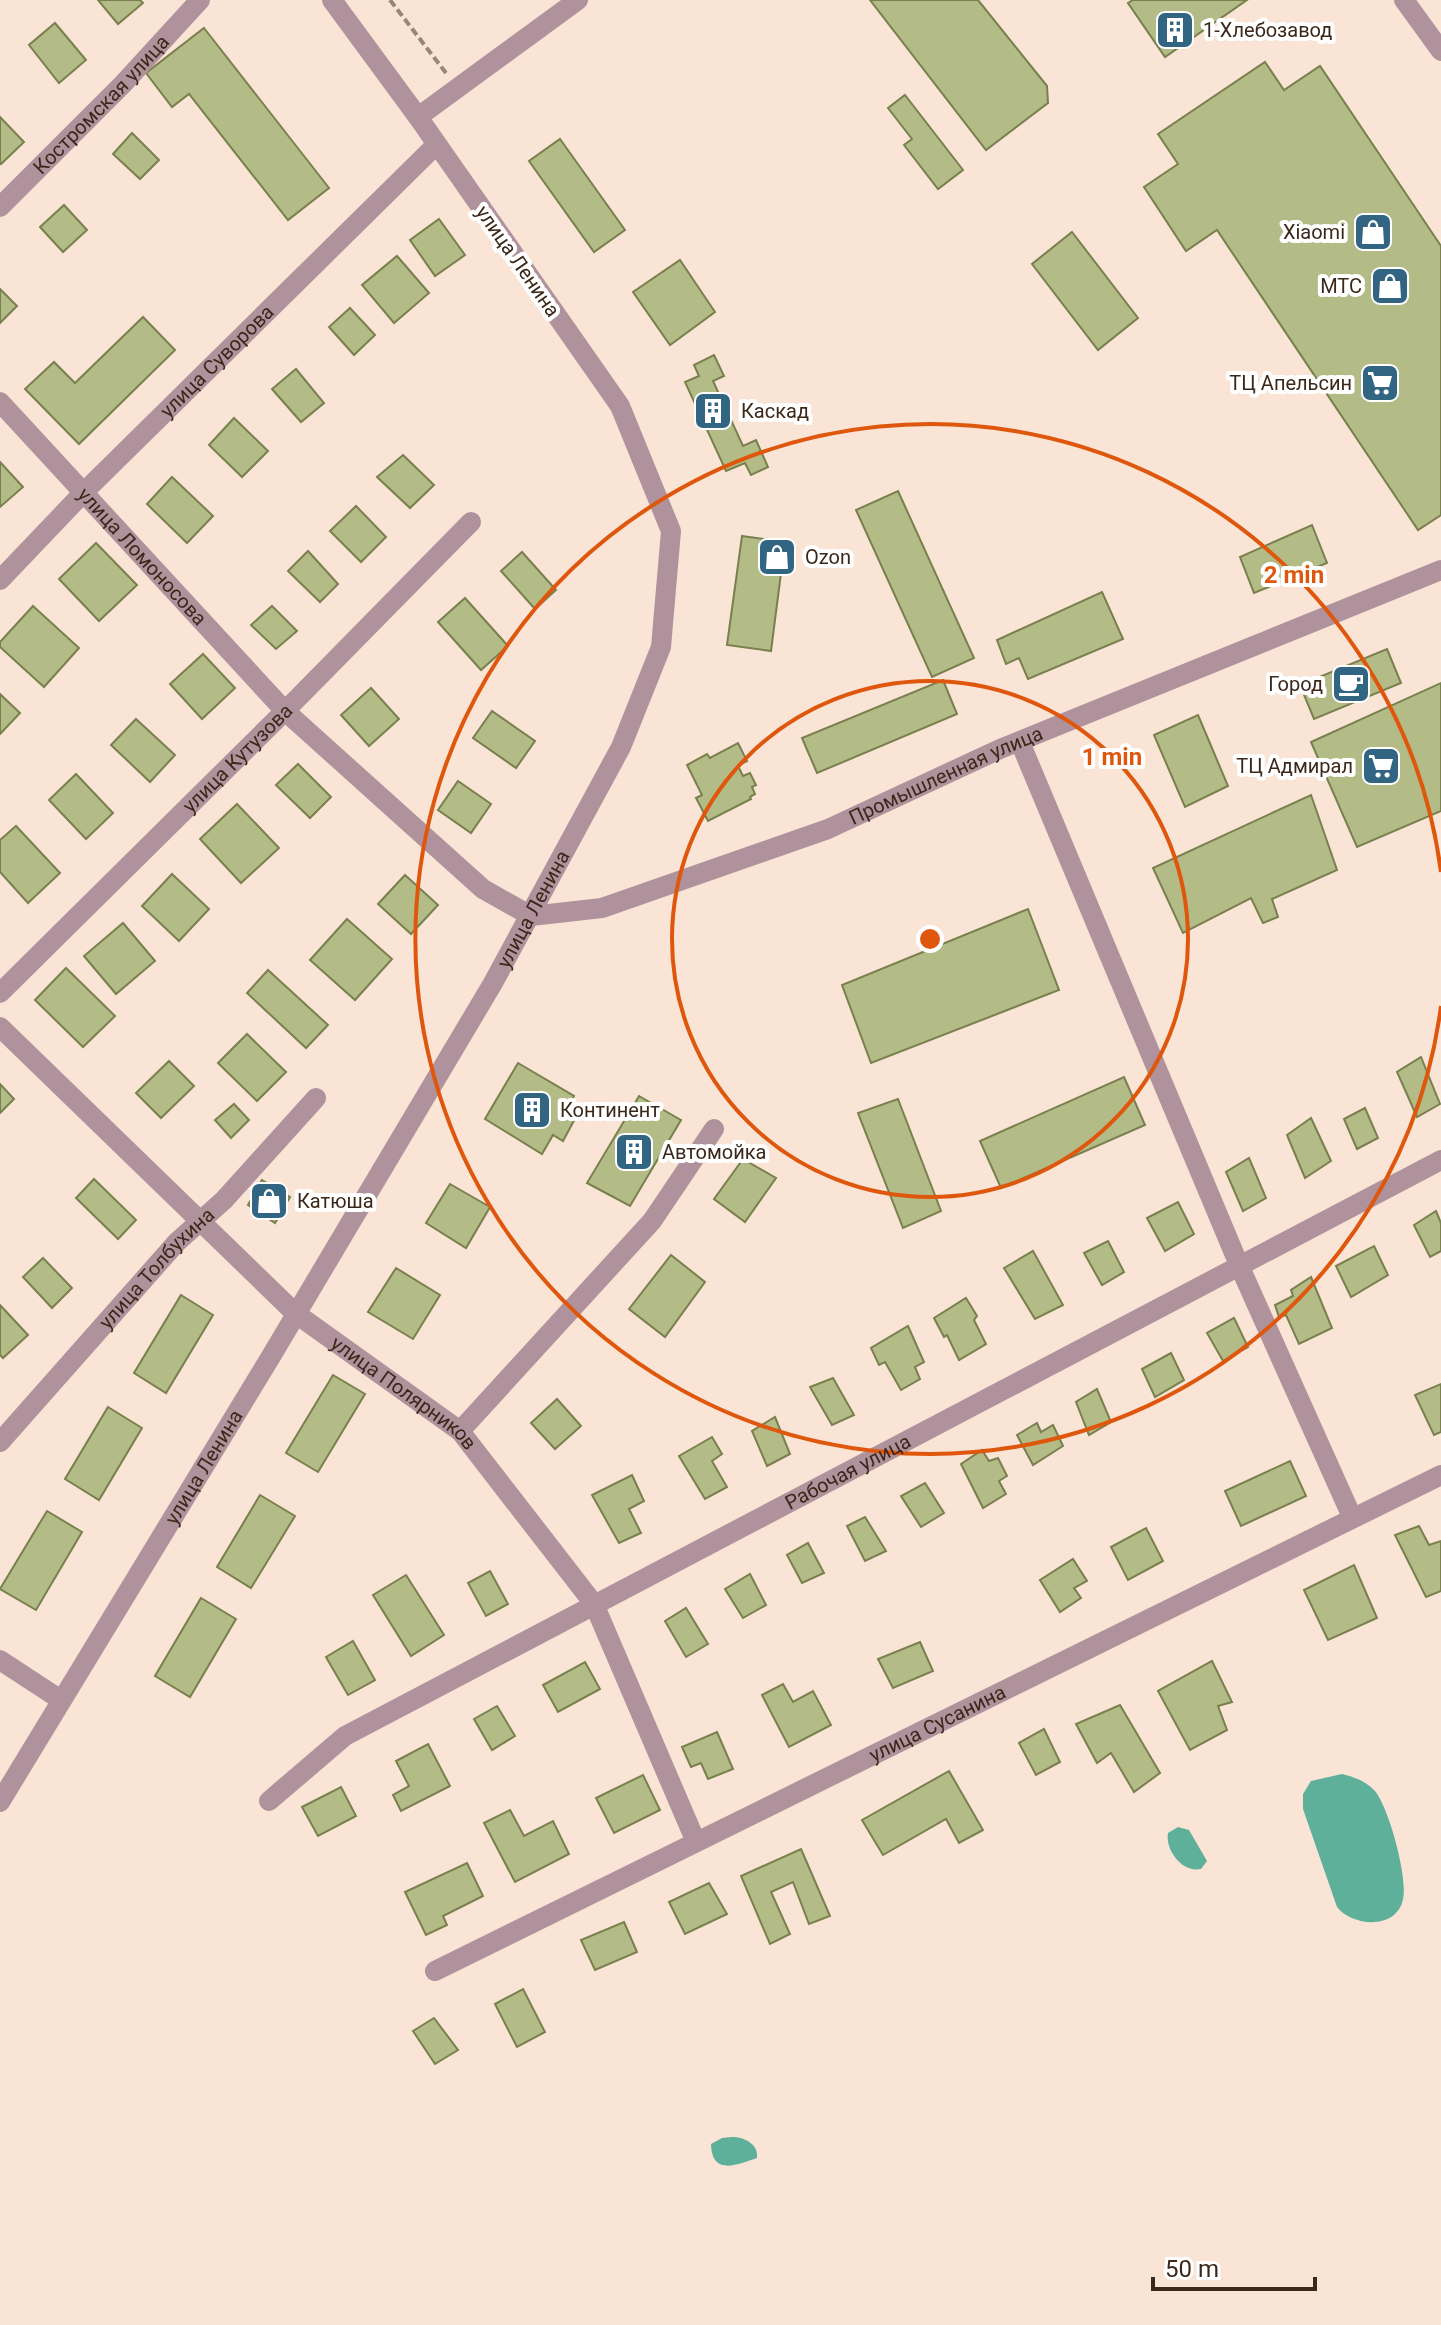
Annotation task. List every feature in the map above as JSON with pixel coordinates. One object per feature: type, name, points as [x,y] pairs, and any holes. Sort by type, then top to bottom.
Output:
[{"type":"street","name":"Костромская улица","points":[[0,207],[123,84],[200,0]]},
{"type":"street","name":"улица Ленина","points":[[0,1802],[531,916],[621,747],[661,647],[671,531],[620,406],[418,117],[332,0]]},
{"type":"street","points":[[418,117],[578,0]]},
{"type":"street","points":[[1404,0],[1441,51]]},
{"type":"street","name":"улица Суворова","points":[[0,580],[84,492],[436,145]]},
{"type":"street","name":"улица Ломоносова","points":[[0,402],[285,711],[483,889],[531,916]]},
{"type":"street","name":"улица Кутузова","points":[[0,993],[471,522]]},
{"type":"street","name":"Промышленная улица","points":[[531,916],[602,908],[828,829],[1020,742],[1441,570]]},
{"type":"street","points":[[1020,742],[1239,1265],[1352,1517]]},
{"type":"street","name":"улица Полярников","points":[[0,1027],[295,1313],[460,1431],[594,1604],[696,1842]]},
{"type":"street","name":"улица Толбухина","points":[[0,1442],[177,1242],[224,1200],[316,1098]]},
{"type":"street","points":[[460,1431],[652,1221],[714,1129]]},
{"type":"street","name":"Рабочая улица","points":[[269,1801],[345,1736],[1441,1160]]},
{"type":"street","name":"улица Сусанина","points":[[435,1971],[1441,1475]]},
{"type":"street","points":[[0,1660],[61,1700]]},
{"type":"path","points":[[390,0],[458,88]]},
{"type":"water","points":[[1342,1774],[1360,1780],[1375,1791],[1386,1812],[1396,1844],[1403,1876],[1403,1899],[1399,1909],[1384,1920],[1353,1919],[1337,1907],[1303,1809],[1303,1794],[1311,1781]]},
{"type":"water","points":[[1178,1827],[1189,1830],[1207,1861],[1201,1869],[1181,1864],[1172,1853],[1168,1833]]},
{"type":"water","points":[[732,2137],[750,2142],[756,2149],[757,2158],[727,2166],[716,2161],[711,2144]]},
{"type":"building","points":[[98,0],[140,0],[143,3],[118,24]]},
{"type":"building","points":[[870,0],[978,0],[1047,86],[1048,103],[986,150]]},
{"type":"building","name":"1-Хлебозавод","points":[[1133,0],[1247,0],[1165,57],[1128,3]]},
{"type":"building","points":[[55,23],[86,60],[59,83],[29,45]]},
{"type":"building","points":[[204,28],[329,188],[288,220],[189,94],[172,107],[146,73]]},
{"type":"building","name":"ТЦ Апельсин","points":[[1265,62],[1284,90],[1320,66],[1441,246],[1441,515],[1418,530],[1217,230],[1186,251],[1144,187],[1178,164],[1158,134]]},
{"type":"building","points":[[905,95],[963,170],[938,189],[904,145],[912,139],[888,108]]},
{"type":"building","points":[[0,117],[24,142],[1,164],[0,163]]},
{"type":"building","points":[[132,133],[159,160],[140,179],[113,154]]},
{"type":"building","points":[[560,139],[625,230],[594,252],[529,161]]},
{"type":"building","points":[[64,205],[87,230],[63,252],[40,227]]},
{"type":"building","points":[[439,219],[465,255],[435,276],[410,240]]},
{"type":"building","points":[[1072,232],[1138,318],[1098,350],[1032,264]]},
{"type":"building","points":[[397,256],[429,293],[394,323],[362,285]]},
{"type":"building","points":[[680,260],[715,312],[670,345],[633,292]]},
{"type":"building","points":[[0,289],[17,306],[0,323]]},
{"type":"building","points":[[350,308],[375,335],[354,355],[329,327]]},
{"type":"building","points":[[143,317],[175,350],[79,444],[25,389],[54,362],[75,383]]},
{"type":"building","name":"Каскад","points":[[714,355],[724,376],[713,381],[743,446],[756,440],[768,467],[751,475],[745,463],[726,471],[685,382],[699,376],[694,365]]},
{"type":"building","points":[[296,369],[324,403],[301,422],[272,389]]},
{"type":"building","points":[[234,418],[268,451],[242,477],[209,445]]},
{"type":"building","points":[[403,455],[434,485],[410,508],[377,477]]},
{"type":"building","points":[[0,462],[23,487],[0,507]]},
{"type":"building","points":[[172,477],[213,516],[187,543],[147,504]]},
{"type":"building","points":[[898,491],[974,658],[932,677],[856,510]]},
{"type":"building","points":[[356,506],[386,537],[361,562],[330,531]]},
{"type":"building","points":[[1312,525],[1327,563],[1254,593],[1240,557]]},
{"type":"building","points":[[742,536],[785,542],[771,651],[727,645]]},
{"type":"building","points":[[96,543],[137,585],[99,621],[59,579]]},
{"type":"building","points":[[308,551],[338,584],[320,602],[288,571]]},
{"type":"building","points":[[522,552],[556,590],[535,609],[501,571]]},
{"type":"building","points":[[1102,592],[1123,639],[1028,679],[1019,658],[1006,664],[997,640]]},
{"type":"building","points":[[465,598],[508,646],[481,670],[438,622]]},
{"type":"building","points":[[33,606],[79,648],[44,687],[0,647],[0,642]]},
{"type":"building","points":[[272,606],[297,631],[276,649],[251,625]]},
{"type":"building","name":"Город","points":[[1387,649],[1401,683],[1314,719],[1300,685]]},
{"type":"building","points":[[203,654],[235,688],[202,719],[170,684]]},
{"type":"building","points":[[943,680],[957,714],[817,773],[802,738]]},
{"type":"building","name":"ТЦ Адмирал","points":[[1441,683],[1441,811],[1357,847],[1311,742]]},
{"type":"building","points":[[371,688],[399,719],[369,746],[341,715]]},
{"type":"building","points":[[0,694],[20,713],[0,734]]},
{"type":"building","points":[[492,711],[535,741],[516,768],[473,738]]},
{"type":"building","points":[[1198,715],[1228,786],[1185,807],[1154,735]]},
{"type":"building","points":[[136,719],[175,755],[150,782],[111,745]]},
{"type":"building","points":[[738,743],[747,761],[738,766],[743,776],[750,773],[756,785],[752,787],[755,794],[708,821],[696,798],[702,795],[687,765],[707,754],[710,758]]},
{"type":"building","points":[[298,764],[331,797],[310,818],[276,785]]},
{"type":"building","points":[[76,774],[113,813],[86,839],[49,800]]},
{"type":"building","points":[[458,781],[491,804],[471,833],[438,810]]},
{"type":"building","points":[[1311,795],[1337,870],[1272,899],[1278,917],[1263,923],[1251,898],[1183,933],[1153,868]]},
{"type":"building","points":[[237,804],[279,848],[241,883],[200,839]]},
{"type":"building","points":[[16,826],[60,873],[28,903],[0,872],[0,840]]},
{"type":"building","points":[[172,874],[209,909],[179,941],[142,906]]},
{"type":"building","points":[[405,875],[438,905],[411,934],[378,904]]},
{"type":"building","points":[[1028,909],[1059,990],[871,1063],[842,985]]},
{"type":"building","points":[[347,919],[392,959],[355,1000],[310,960]]},
{"type":"building","points":[[123,923],[155,961],[116,994],[84,956]]},
{"type":"building","points":[[66,968],[115,1016],[83,1047],[35,1000]]},
{"type":"building","points":[[268,970],[328,1025],[306,1048],[247,993]]},
{"type":"building","points":[[247,1034],[286,1072],[257,1101],[218,1063]]},
{"type":"building","points":[[1421,1057],[1440,1104],[1417,1117],[1397,1072]]},
{"type":"building","points":[[169,1061],[194,1086],[161,1118],[136,1093]]},
{"type":"building","name":"Континент","points":[[518,1063],[574,1096],[569,1107],[578,1113],[563,1141],[553,1135],[542,1154],[485,1119]]},
{"type":"building","points":[[1124,1077],[1145,1125],[1001,1188],[980,1141]]},
{"type":"building","points":[[0,1084],[14,1099],[0,1113]]},
{"type":"building","name":"Автомойка","points":[[639,1096],[681,1120],[630,1206],[587,1183]]},
{"type":"building","points":[[898,1099],[941,1211],[903,1228],[858,1113]]},
{"type":"building","points":[[234,1104],[249,1120],[231,1138],[215,1120]]},
{"type":"building","points":[[1365,1108],[1378,1138],[1357,1149],[1344,1119]]},
{"type":"building","points":[[1311,1118],[1331,1161],[1305,1178],[1287,1135]]},
{"type":"building","points":[[1249,1158],[1266,1198],[1243,1211],[1226,1172]]},
{"type":"building","points":[[743,1159],[776,1178],[745,1222],[714,1199]]},
{"type":"building","points":[[94,1179],[136,1220],[118,1239],[76,1198]]},
{"type":"building","name":"Катюша","points":[[262,1180],[290,1197],[275,1223],[248,1205]]},
{"type":"building","points":[[450,1184],[490,1207],[466,1248],[426,1223]]},
{"type":"building","points":[[1178,1202],[1194,1234],[1165,1251],[1147,1218]]},
{"type":"building","points":[[1436,1211],[1441,1223],[1441,1251],[1430,1257],[1414,1225]]},
{"type":"building","points":[[1108,1241],[1124,1272],[1102,1285],[1084,1253]]},
{"type":"building","points":[[1374,1246],[1388,1275],[1351,1297],[1336,1266]]},
{"type":"building","points":[[1033,1251],[1063,1305],[1035,1319],[1004,1268]]},
{"type":"building","points":[[671,1255],[705,1282],[665,1337],[629,1309]]},
{"type":"building","points":[[43,1258],[72,1288],[52,1308],[23,1277]]},
{"type":"building","points":[[396,1268],[440,1295],[413,1339],[368,1312]]},
{"type":"building","points":[[1311,1277],[1332,1328],[1299,1344],[1286,1315],[1279,1317],[1275,1305],[1293,1296],[1291,1290]]},
{"type":"building","points":[[181,1295],[213,1315],[166,1393],[134,1373]]},
{"type":"building","points":[[966,1298],[977,1316],[974,1320],[986,1344],[959,1360],[947,1335],[944,1337],[934,1318]]},
{"type":"building","points":[[0,1305],[28,1335],[3,1358],[0,1355]]},
{"type":"building","points":[[1234,1318],[1248,1347],[1223,1361],[1207,1333]]},
{"type":"building","points":[[908,1326],[924,1362],[915,1367],[920,1379],[901,1390],[885,1362],[879,1365],[871,1348]]},
{"type":"building","points":[[1171,1353],[1184,1380],[1155,1397],[1142,1369]]},
{"type":"building","points":[[333,1375],[365,1394],[318,1472],[286,1453]]},
{"type":"building","points":[[833,1378],[854,1415],[832,1425],[810,1387]]},
{"type":"building","points":[[1441,1384],[1441,1432],[1434,1435],[1415,1395]]},
{"type":"building","points":[[1097,1389],[1111,1422],[1089,1435],[1076,1402]]},
{"type":"building","points":[[557,1399],[581,1426],[555,1449],[531,1423]]},
{"type":"building","points":[[108,1407],[142,1428],[99,1500],[65,1479]]},
{"type":"building","points":[[775,1417],[790,1454],[767,1466],[752,1431]]},
{"type":"building","points":[[1037,1423],[1041,1432],[1053,1425],[1063,1446],[1033,1465],[1017,1435]]},
{"type":"building","points":[[712,1437],[722,1454],[712,1461],[727,1487],[705,1499],[679,1456]]},
{"type":"building","points":[[982,1450],[989,1461],[998,1458],[1007,1476],[999,1481],[1006,1494],[983,1508],[961,1464]]},
{"type":"building","points":[[1290,1461],[1306,1496],[1241,1526],[1225,1491]]},
{"type":"building","points":[[632,1475],[644,1501],[629,1509],[641,1533],[619,1543],[592,1495]]},
{"type":"building","points":[[925,1483],[944,1513],[921,1527],[901,1496]]},
{"type":"building","points":[[260,1495],[295,1516],[251,1588],[217,1567]]},
{"type":"building","points":[[47,1511],[82,1532],[36,1610],[0,1589]]},
{"type":"building","points":[[865,1517],[886,1551],[865,1561],[847,1526]]},
{"type":"building","points":[[1419,1526],[1429,1545],[1441,1541],[1441,1591],[1426,1597],[1395,1535]]},
{"type":"building","points":[[1146,1528],[1163,1561],[1128,1580],[1111,1547]]},
{"type":"building","points":[[808,1543],[824,1573],[802,1583],[787,1555]]},
{"type":"building","points":[[1073,1559],[1087,1581],[1074,1588],[1081,1598],[1060,1612],[1040,1580]]},
{"type":"building","points":[[1354,1565],[1377,1618],[1328,1640],[1304,1590]]},
{"type":"building","points":[[490,1571],[508,1604],[486,1616],[468,1583]]},
{"type":"building","points":[[750,1574],[766,1605],[743,1618],[725,1589]]},
{"type":"building","points":[[406,1575],[444,1635],[411,1656],[373,1595]]},
{"type":"building","points":[[201,1598],[236,1619],[190,1697],[155,1676]]},
{"type":"building","points":[[686,1608],[708,1644],[686,1657],[665,1621]]},
{"type":"building","points":[[353,1641],[375,1680],[348,1695],[326,1657]]},
{"type":"building","points":[[920,1642],[933,1671],[893,1688],[878,1659]]},
{"type":"building","points":[[1212,1661],[1232,1702],[1218,1706],[1227,1730],[1190,1750],[1158,1691]]},
{"type":"building","points":[[585,1662],[600,1689],[558,1712],[543,1685]]},
{"type":"building","points":[[783,1684],[793,1702],[813,1691],[831,1725],[789,1747],[762,1695]]},
{"type":"building","points":[[1120,1705],[1160,1773],[1134,1792],[1111,1753],[1097,1763],[1076,1724]]},
{"type":"building","points":[[497,1706],[515,1736],[492,1750],[474,1719]]},
{"type":"building","points":[[1044,1729],[1060,1762],[1036,1775],[1019,1743]]},
{"type":"building","points":[[717,1732],[733,1769],[708,1779],[701,1763],[691,1767],[682,1747]]},
{"type":"building","points":[[428,1744],[450,1786],[401,1811],[393,1795],[409,1786],[396,1761]]},
{"type":"building","points":[[949,1771],[983,1830],[959,1843],[946,1819],[883,1855],[862,1820]]},
{"type":"building","points":[[643,1775],[660,1810],[614,1833],[596,1798]]},
{"type":"building","points":[[341,1787],[356,1816],[318,1836],[302,1807]]},
{"type":"building","points":[[510,1810],[524,1836],[553,1821],[569,1854],[515,1882],[484,1823]]},
{"type":"building","points":[[801,1849],[830,1916],[809,1924],[793,1882],[771,1892],[790,1934],[770,1944],[741,1876]]},
{"type":"building","points":[[467,1863],[483,1896],[443,1916],[447,1925],[426,1935],[405,1892]]},
{"type":"building","points":[[709,1883],[727,1914],[685,1934],[669,1902]]},
{"type":"building","points":[[624,1922],[637,1952],[595,1970],[581,1940]]},
{"type":"building","points":[[523,1989],[545,2032],[517,2047],[495,2004]]},
{"type":"building","points":[[434,2018],[458,2050],[435,2064],[413,2031]]},
{"type":"place","name":"1-Хлебозавод","points":[[1175,30]]},
{"type":"place","name":"Xiaomi","points":[[1373,232]]},
{"type":"place","name":"МТС","points":[[1390,286]]},
{"type":"place","name":"ТЦ Апельсин","points":[[1380,383]]},
{"type":"place","name":"Каскад","points":[[713,411]]},
{"type":"place","name":"Ozon","points":[[777,557]]},
{"type":"place","name":"Город","points":[[1351,684]]},
{"type":"place","name":"ТЦ Адмирал","points":[[1381,766]]},
{"type":"place","name":"Континент","points":[[532,1110]]},
{"type":"place","name":"Автомойка","points":[[634,1152]]},
{"type":"place","name":"Катюша","points":[[269,1201]]}]
